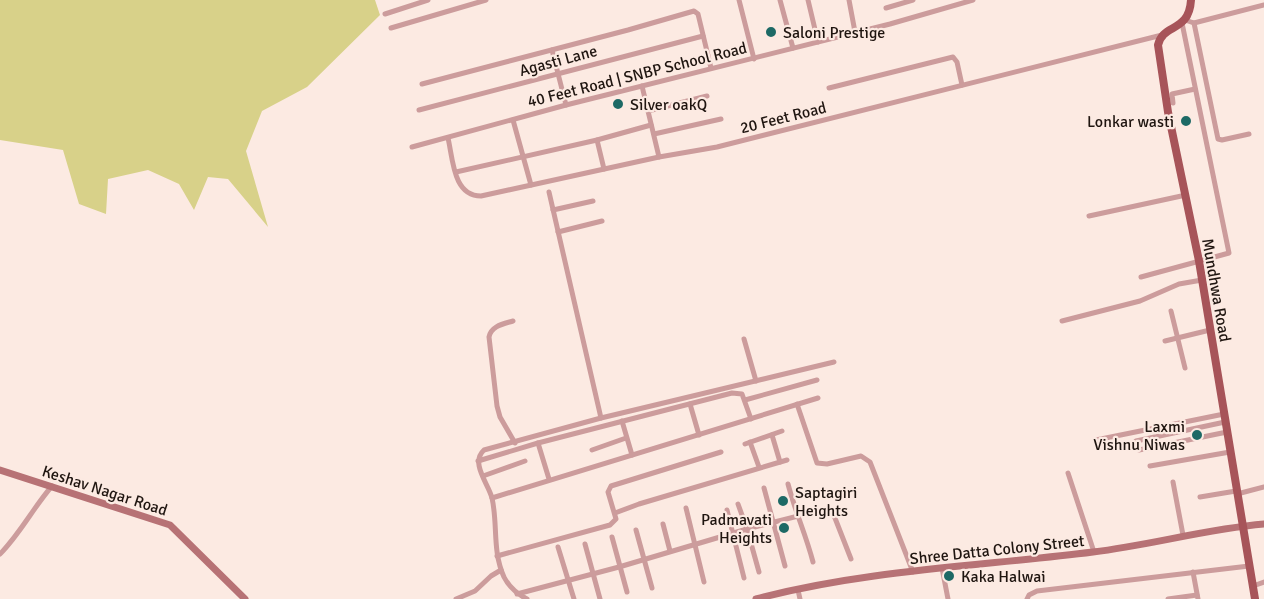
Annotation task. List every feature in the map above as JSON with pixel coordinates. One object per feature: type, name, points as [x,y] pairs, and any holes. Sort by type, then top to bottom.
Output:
[{"type":"main road","points":[[1162,35],[1184,21],[1190,11],[1191,0]]},
{"type":"main road","name":"Mundhwa Road","points":[[1162,35],[1158,45],[1168,112],[1199,261],[1255,599]]},
{"type":"street","points":[[385,14],[428,0]]},
{"type":"street","points":[[391,28],[486,0]]},
{"type":"street","points":[[739,0],[754,59]]},
{"type":"street","points":[[780,0],[793,48]]},
{"type":"street","points":[[808,0],[818,42]]},
{"type":"street","points":[[849,0],[855,32]]},
{"type":"street","points":[[886,8],[913,0]]},
{"type":"street","name":"40 Feet Road | SNBP School Road","points":[[412,147],[566,105],[891,24],[973,0]]},
{"type":"street","points":[[1254,0],[1256,8]]},
{"type":"street","points":[[1141,277],[1229,253],[1195,89],[1184,21],[1194,23],[1264,5]]},
{"type":"street","points":[[422,84],[694,11],[698,14],[711,68]]},
{"type":"street","points":[[1194,23],[1217,137],[1222,140],[1249,134]]},
{"type":"street","name":"20 Feet Road","points":[[448,138],[462,189],[473,196],[481,196],[659,157],[717,147],[1162,35]]},
{"type":"street","name":"Agasti Lane","points":[[419,110],[703,36]]},
{"type":"street","points":[[552,50],[566,105]]},
{"type":"street","points":[[829,88],[953,57],[957,62],[962,85]]},
{"type":"street","points":[[642,86],[659,157]]},
{"type":"street","points":[[1173,103],[1172,94],[1195,89]]},
{"type":"street","points":[[648,111],[707,96]]},
{"type":"street","points":[[513,120],[531,185]]},
{"type":"street","points":[[654,134],[721,120]]},
{"type":"street","points":[[456,172],[651,126]]},
{"type":"street","points":[[597,140],[604,169]]},
{"type":"street","points":[[549,192],[601,418]]},
{"type":"street","points":[[1089,216],[1186,195]]},
{"type":"street","points":[[553,210],[593,201]]},
{"type":"street","points":[[558,232],[602,221]]},
{"type":"street","points":[[1062,321],[1140,301],[1179,284],[1202,280]]},
{"type":"street","points":[[1171,311],[1185,368]]},
{"type":"street","points":[[513,321],[494,328],[489,338],[497,406],[500,417],[515,443]]},
{"type":"street","points":[[1165,341],[1210,330]]},
{"type":"street","points":[[744,339],[756,381]]},
{"type":"street","points":[[527,599],[517,594],[505,580],[501,570],[497,556],[492,498],[478,461],[484,450],[601,418],[834,362]]},
{"type":"street","points":[[745,400],[817,380]]},
{"type":"street","points":[[478,461],[538,443],[736,392],[742,394],[751,419]]},
{"type":"street","points":[[492,498],[818,398]]},
{"type":"street","points":[[690,404],[699,435]]},
{"type":"street","points":[[797,404],[817,463],[827,464],[861,456],[870,462],[913,572]]},
{"type":"street","points":[[1096,440],[1225,418]]},
{"type":"street","points":[[1136,441],[1225,418]]},
{"type":"street","points":[[622,421],[632,455]]},
{"type":"street","points":[[759,467],[747,443],[782,431]]},
{"type":"street","points":[[1138,450],[1227,432]]},
{"type":"street","points":[[771,435],[780,462]]},
{"type":"street","points":[[592,450],[626,438]]},
{"type":"street","points":[[538,443],[549,479]]},
{"type":"street","points":[[497,556],[610,525],[615,522],[615,513],[608,492],[612,486],[721,452]]},
{"type":"street","points":[[1149,466],[1230,452]]},
{"type":"street","points":[[615,513],[787,460]]},
{"type":"street","points":[[483,476],[525,461]]},
{"type":"street","name":"Keshav Nagar Road","points":[[0,470],[170,525],[244,599]]},
{"type":"street","points":[[1068,473],[1094,552]]},
{"type":"street","points":[[1173,482],[1183,535]]},
{"type":"street","points":[[788,484],[813,562]]},
{"type":"street","points":[[0,554],[52,486]]},
{"type":"street","points":[[1200,497],[1264,487]]},
{"type":"street","points":[[764,488],[785,566]]},
{"type":"street","points":[[738,504],[759,572]]},
{"type":"street","points":[[686,508],[704,582]]},
{"type":"street","points":[[727,510],[744,578]]},
{"type":"street","points":[[517,594],[772,522],[830,510],[851,559]]},
{"type":"street","points":[[663,524],[670,551]]},
{"type":"street","name":"Shree Datta Colony Street","points":[[756,599],[913,572],[1094,552],[1183,535],[1264,525]]},
{"type":"street","points":[[636,530],[652,588]]},
{"type":"street","points":[[612,537],[627,592]]},
{"type":"street","points":[[585,544],[600,599]]},
{"type":"street","points":[[558,547],[574,599]]},
{"type":"street","points":[[1027,599],[1029,595],[1037,591],[1250,566]]},
{"type":"street","points":[[942,568],[948,599]]},
{"type":"street","points":[[456,599],[475,591],[501,570]]},
{"type":"street","points":[[1168,599],[1197,597],[1193,572]]},
{"type":"street","points":[[1253,586],[1264,582]]},
{"type":"street","points":[[798,590],[800,599]]},
{"type":"shaded area","points":[[0,0],[375,0],[380,15],[307,87],[262,111],[246,151],[268,227],[228,179],[208,177],[194,210],[179,184],[148,170],[108,179],[106,214],[79,204],[63,150],[0,140]]},
{"type":"place","name":"Saloni Prestige","points":[[771,32]]},
{"type":"place","name":"Silver oakQ","points":[[618,104]]},
{"type":"place","name":"Lonkar wasti","points":[[1186,121]]},
{"type":"place","name":"Laxmi Vishnu Niwas","points":[[1197,435]]},
{"type":"place","name":"Saptagiri Heights","points":[[783,501]]},
{"type":"place","name":"Padmavati Heights","points":[[784,528]]},
{"type":"place","name":"Kaka Halwai","points":[[949,576]]}]
